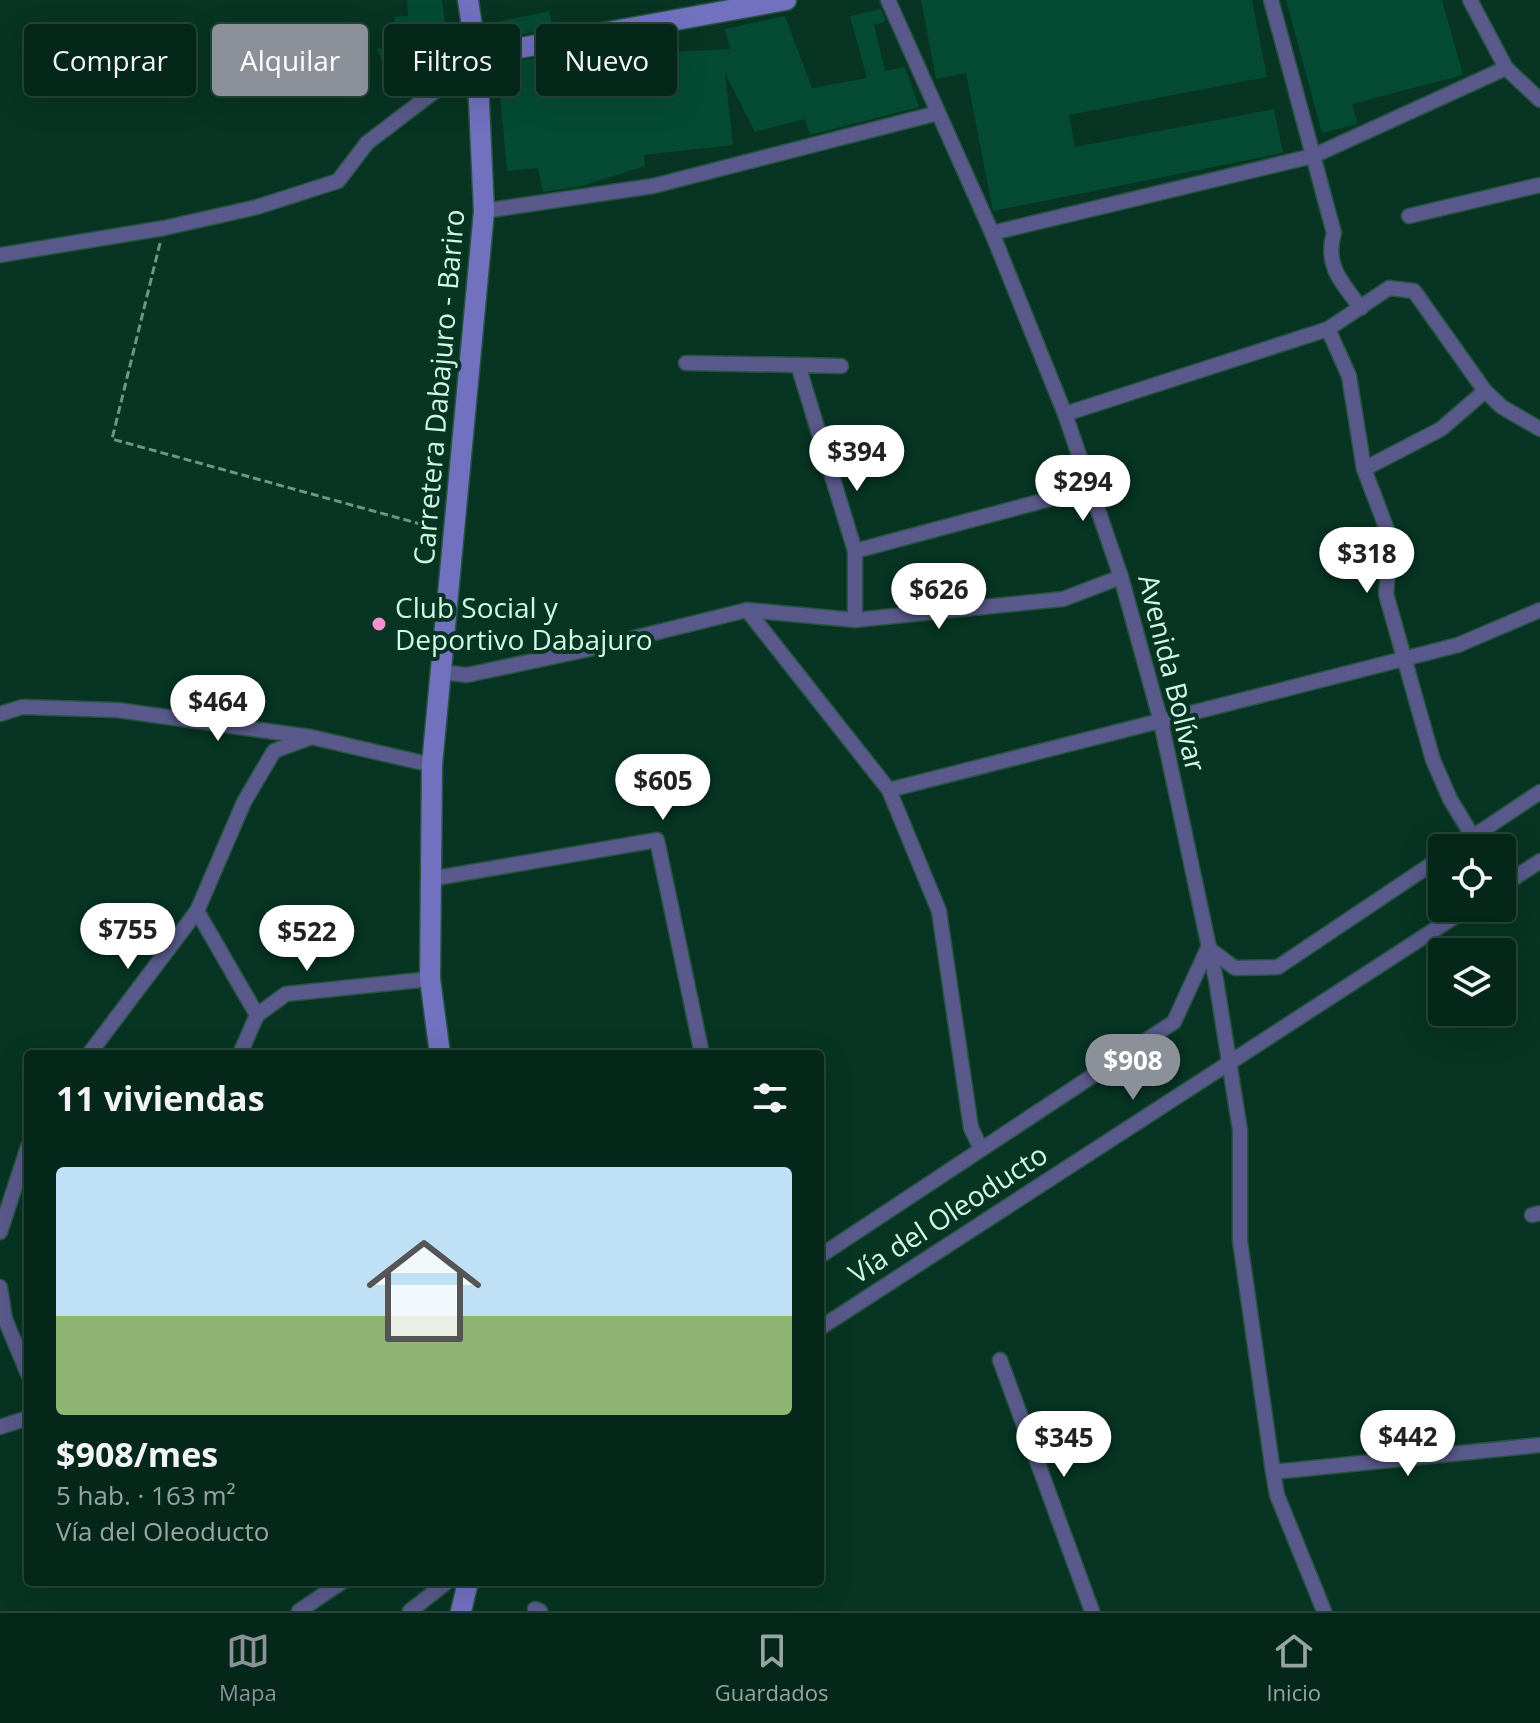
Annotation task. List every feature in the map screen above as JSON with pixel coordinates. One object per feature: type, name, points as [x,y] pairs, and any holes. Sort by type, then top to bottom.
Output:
[{"type":"street","name":"Carretera Dabajuro - Bariro","points":[[468,0],[472,24]]},
{"type":"street","points":[[520,48],[786,0]]},
{"type":"street","name":"Avenida Bolívar","points":[[888,0],[992,233],[1065,414],[1121,577],[1161,722],[1208,948],[1240,1130],[1240,1241],[1277,1495],[1324,1611]]},
{"type":"street","points":[[1271,0],[1334,233],[1328,250],[1336,273],[1361,308]]},
{"type":"street","points":[[1470,0],[1506,68],[1540,100]]},
{"type":"street","points":[[992,233],[1313,156],[1506,68]]},
{"type":"street","points":[[0,255],[164,228],[257,207],[338,181],[367,143],[429,96]]},
{"type":"street","name":"Carretera Dabajuro - Bariro","points":[[439,1050],[430,979],[432,765],[484,211],[479,96]]},
{"type":"street","points":[[484,211],[653,186],[938,113]]},
{"type":"street","points":[[1409,216],[1540,185]]},
{"type":"street","points":[[1065,414],[1328,329],[1389,288],[1414,291],[1485,391],[1502,407],[1540,429]]},
{"type":"street","points":[[1328,329],[1349,376],[1364,469],[1391,540],[1386,594],[1404,659],[1433,760],[1471,834]]},
{"type":"street","points":[[686,363],[841,366]]},
{"type":"street","points":[[798,365],[855,551],[855,620]]},
{"type":"street","points":[[1364,469],[1441,429],[1485,391]]},
{"type":"street","points":[[855,551],[1091,488]]},
{"type":"street","points":[[441,672],[467,675],[747,610],[855,620],[1063,599],[1121,577]]},
{"type":"street","points":[[747,610],[889,790],[939,911],[971,1128],[981,1149]]},
{"type":"street","points":[[889,790],[1458,645],[1540,610]]},
{"type":"street","points":[[0,701],[16,709]]},
{"type":"street","points":[[0,714],[16,709],[117,710],[311,737],[432,765]]},
{"type":"street","points":[[92,1050],[197,911],[244,802],[274,751],[311,737]]},
{"type":"street","points":[[1477,834],[1540,792]]},
{"type":"street","points":[[430,879],[657,840],[701,1050]]},
{"type":"street","points":[[1516,877],[1540,861]]},
{"type":"street","points":[[824,1253],[1174,1022],[1208,948],[1235,968],[1278,967],[1428,866]]},
{"type":"street","points":[[197,911],[257,1015]]},
{"type":"street","name":"Vía del Oleoducto","points":[[824,1325],[1446,922]]},
{"type":"street","points":[[242,1050],[257,1015],[286,994],[430,979]]},
{"type":"street","points":[[0,1232],[24,1159]]},
{"type":"street","points":[[0,1287],[5,1319],[24,1364]]},
{"type":"street","points":[[1000,1360],[1092,1611]]},
{"type":"street","points":[[0,1427],[24,1419]]},
{"type":"street","points":[[1273,1472],[1540,1445]]},
{"type":"street","points":[[299,1611],[336,1586]]},
{"type":"street","points":[[410,1611],[442,1586]]},
{"type":"street","points":[[461,1611],[467,1586]]},
{"type":"path","points":[[164,228],[112,439],[454,534]]},
{"type":"building","points":[[407,0],[442,0],[445,24],[395,24],[394,17],[408,16]]},
{"type":"building","points":[[921,0],[1252,0],[1267,77],[1069,115],[1075,147],[1274,109],[1283,153],[993,211],[966,73],[936,79]]},
{"type":"building","points":[[1286,0],[1442,0],[1463,75],[1352,104],[1358,124],[1322,133]]},
{"type":"building","points":[[881,9],[886,21],[874,25],[885,71],[905,67],[919,107],[810,135],[805,119],[755,132],[725,73],[733,145],[644,155],[645,166],[582,186],[543,192],[538,168],[507,171],[500,96],[520,96],[520,61],[536,58],[536,96],[677,96],[677,52],[730,49],[725,29],[785,16],[812,88],[867,78],[850,16]]},
{"type":"building","points":[[549,11],[552,24],[536,24],[536,32],[520,35],[520,24],[493,23]]},
{"type":"building","points":[[384,48],[384,65],[377,49]]},
{"type":"place","name":"Club Social y Deportivo Dabajuro","points":[[379,624]]}]
